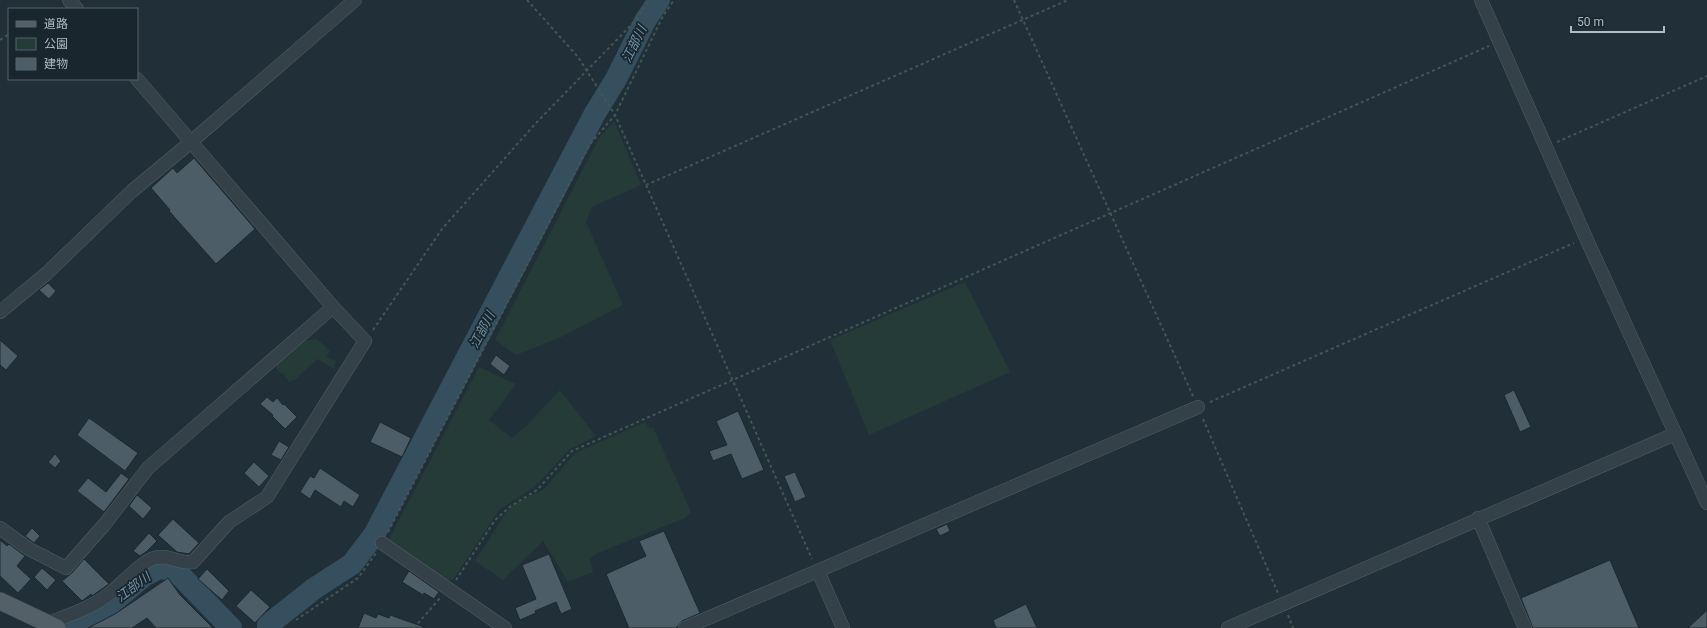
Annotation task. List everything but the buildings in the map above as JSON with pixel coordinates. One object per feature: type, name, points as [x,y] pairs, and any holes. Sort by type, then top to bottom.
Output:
[{"type":"main road","points":[[0,602],[53,626]]},
{"type":"street","points":[[69,0],[76,8]]},
{"type":"street","points":[[0,312],[46,274],[132,191],[355,0]]},
{"type":"street","points":[[1481,0],[1586,238],[1707,503]]},
{"type":"street","points":[[53,626],[109,594],[132,573],[153,558],[165,557],[185,563],[193,562],[228,522],[267,497],[365,341],[138,80]]},
{"type":"street","points":[[0,528],[29,549],[66,568],[104,525],[148,468],[334,306]]},
{"type":"street","points":[[685,628],[1198,407]]},
{"type":"street","points":[[1228,628],[1478,518],[1675,434]]},
{"type":"street","points":[[1478,518],[1525,628]]},
{"type":"street","points":[[382,543],[505,628]]},
{"type":"street","points":[[818,571],[843,628]]},
{"type":"path","points":[[527,0],[578,58],[614,115],[734,379],[818,571]]},
{"type":"path","points":[[365,341],[442,229],[536,123],[635,21],[649,0]]},
{"type":"path","points":[[296,620],[358,578],[382,543],[590,144],[614,115],[663,16],[674,0]]},
{"type":"path","points":[[1014,0],[1198,407],[1293,628]]},
{"type":"path","points":[[645,185],[1068,0]]},
{"type":"path","points":[[414,628],[460,575],[495,520],[511,506],[537,490],[572,451],[1499,41]]},
{"type":"path","points":[[1546,146],[1707,76]]},
{"type":"path","points":[[1198,407],[1586,238]]},
{"type":"green space","points":[[614,121],[641,185],[592,207],[586,222],[623,305],[559,338],[516,355],[495,340],[599,138]]},
{"type":"green space","points":[[965,282],[1010,372],[869,435],[830,340]]},
{"type":"green space","points":[[295,339],[317,339],[330,351],[326,357],[336,361],[334,369],[317,359],[295,380],[289,382],[284,374],[278,372],[275,362]]},
{"type":"green space","points":[[479,367],[516,384],[489,420],[512,438],[525,427],[560,390],[596,436],[570,449],[536,486],[499,510],[453,580],[447,580],[388,541]]},
{"type":"green space","points":[[645,422],[650,429],[653,427],[691,512],[685,518],[598,553],[590,558],[593,572],[568,582],[543,541],[503,580],[475,561],[505,514],[514,504],[544,489],[575,453]]},
{"type":"waterway","name":"江部川","points":[[268,628],[268,625],[315,588],[352,564],[374,535],[594,115],[616,79],[645,21],[659,0]]},
{"type":"waterway","name":"江部川","points":[[64,628],[103,610],[144,576],[159,568],[176,571],[231,628]]}]
